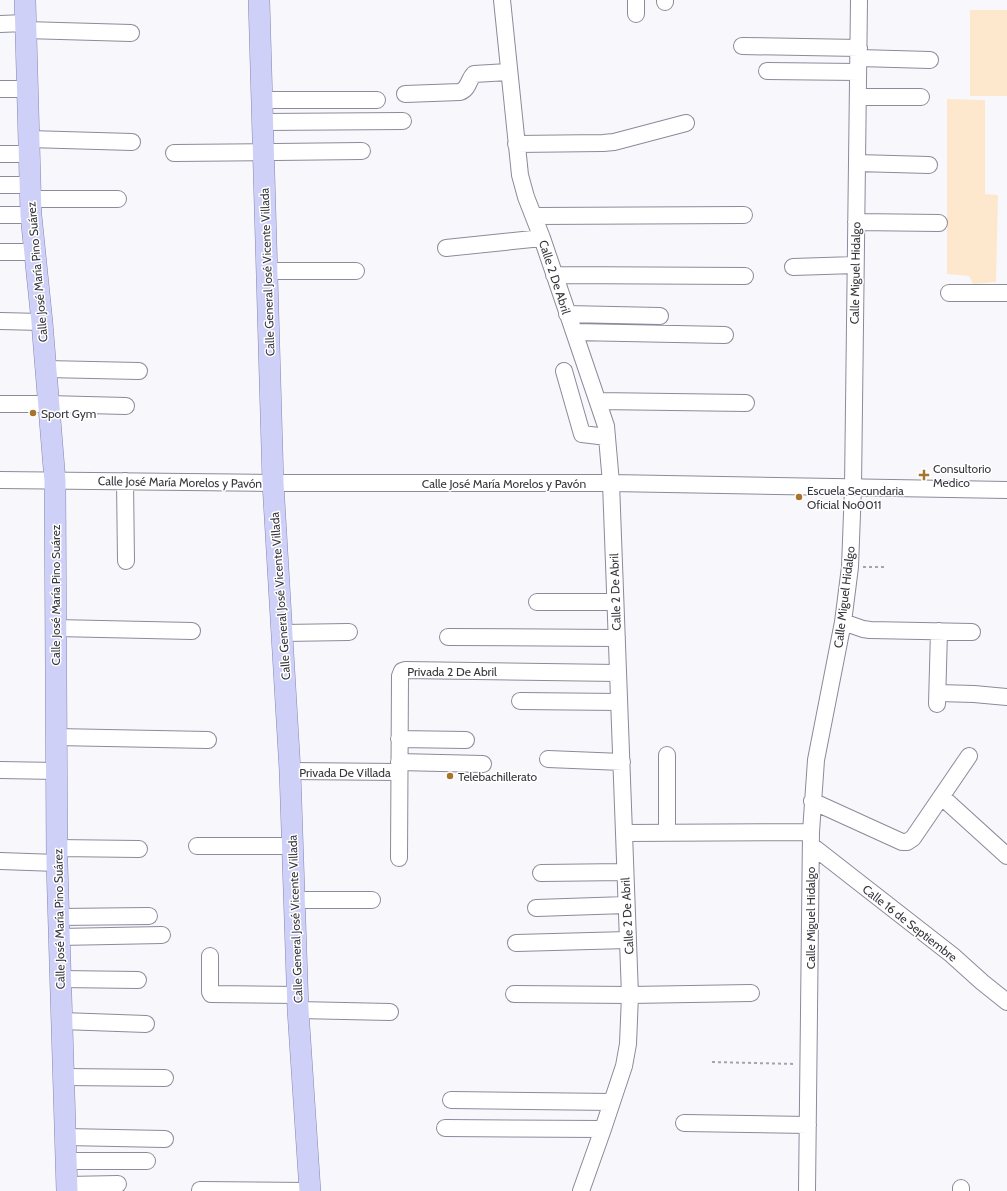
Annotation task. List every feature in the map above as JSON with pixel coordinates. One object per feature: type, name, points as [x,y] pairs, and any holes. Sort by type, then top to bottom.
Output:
[{"type":"main road","name":"Calle José María Pino Suárez","points":[[25,0],[31,200],[55,481],[57,855],[67,1188]]},
{"type":"main road","name":"Calle General José Vicente Villada","points":[[259,0],[273,483],[283,632],[290,771],[298,1002],[310,1191]]},
{"type":"street","name":"Calle 2 De Abril","points":[[502,0],[508,72],[520,175],[606,426],[611,483],[630,995],[628,1044],[624,1066],[580,1191]]},
{"type":"street","name":"Calle Miguel Hidalgo","points":[[807,1191],[812,801],[816,760],[843,622],[850,567],[853,487],[859,0]]},
{"type":"street","points":[[0,24],[131,33]]},
{"type":"street","points":[[742,46],[859,59],[930,60]]},
{"type":"street","points":[[767,71],[859,59]]},
{"type":"street","points":[[405,94],[460,92],[466,88],[474,74],[508,72]]},
{"type":"street","points":[[0,89],[27,89]]},
{"type":"street","points":[[858,97],[921,97]]},
{"type":"street","points":[[262,100],[377,100]]},
{"type":"street","points":[[263,122],[403,122]]},
{"type":"street","points":[[516,144],[614,142],[686,123]]},
{"type":"street","points":[[0,154],[29,146],[132,142]]},
{"type":"street","points":[[174,153],[362,150]]},
{"type":"street","points":[[857,163],[929,165]]},
{"type":"street","points":[[0,185],[31,200]]},
{"type":"street","points":[[0,215],[31,200],[118,199]]},
{"type":"street","points":[[534,216],[744,215]]},
{"type":"street","points":[[856,222],[939,223]]},
{"type":"street","points":[[446,248],[542,238]]},
{"type":"street","points":[[0,252],[35,252]]},
{"type":"street","points":[[793,267],[855,265]]},
{"type":"street","points":[[267,271],[356,271]]},
{"type":"street","points":[[554,276],[745,276]]},
{"type":"street","points":[[949,293],[1007,293]]},
{"type":"street","points":[[567,314],[660,316]]},
{"type":"street","points":[[0,321],[42,322]]},
{"type":"street","points":[[574,332],[725,335]]},
{"type":"street","points":[[46,369],[139,371]]},
{"type":"street","points":[[564,371],[581,432],[584,435],[607,437]]},
{"type":"street","points":[[598,401],[746,403]]},
{"type":"street","points":[[0,404],[126,406]]},
{"type":"street","name":"Calle José María Morelos y Pavón","points":[[0,480],[273,483],[611,483],[1007,490]]},
{"type":"street","points":[[125,481],[126,561]]},
{"type":"street","points":[[537,602],[615,602]]},
{"type":"street","points":[[843,622],[863,630],[972,632]]},
{"type":"street","points":[[56,628],[192,631]]},
{"type":"street","points":[[939,631],[938,699],[974,694],[1007,698]]},
{"type":"street","points":[[283,632],[349,632]]},
{"type":"street","points":[[448,637],[616,638]]},
{"type":"street","name":"Privada 2 De Abril","points":[[399,858],[400,676],[403,670],[618,673]]},
{"type":"street","points":[[520,701],[619,702]]},
{"type":"street","points":[[56,737],[208,740]]},
{"type":"street","points":[[399,739],[466,740]]},
{"type":"street","points":[[666,755],[667,833]]},
{"type":"street","points":[[812,801],[902,842],[907,842],[914,838],[969,756]]},
{"type":"street","points":[[548,759],[622,762]]},
{"type":"street","name":"Privada De Villada","points":[[290,771],[483,764]]},
{"type":"street","points":[[0,770],[57,770]]},
{"type":"street","points":[[942,797],[1007,856]]},
{"type":"street","points":[[624,834],[667,833],[811,838]]},
{"type":"street","name":"Calle 16 de Septiembre","points":[[811,838],[1007,1002]]},
{"type":"street","points":[[197,846],[293,846]]},
{"type":"street","points":[[0,861],[139,849]]},
{"type":"street","points":[[541,873],[625,872]]},
{"type":"street","points":[[294,900],[372,900]]},
{"type":"street","points":[[536,908],[626,905]]},
{"type":"street","points":[[59,927],[149,916]]},
{"type":"street","points":[[59,927],[162,935]]},
{"type":"street","points":[[516,943],[628,940]]},
{"type":"street","points":[[210,956],[210,992],[212,994],[390,1012]]},
{"type":"street","points":[[60,979],[138,980]]},
{"type":"street","points":[[514,994],[630,995],[751,993]]},
{"type":"street","points":[[62,1021],[146,1024]]},
{"type":"street","points":[[64,1076],[165,1078]]},
{"type":"street","points":[[451,1100],[612,1102]]},
{"type":"street","points":[[684,1123],[808,1125]]},
{"type":"street","points":[[445,1128],[603,1129]]},
{"type":"street","points":[[66,1137],[165,1139]]},
{"type":"street","points":[[66,1161],[148,1161]]},
{"type":"street","points":[[67,1188],[118,1184]]},
{"type":"street","points":[[200,1190],[310,1191]]},
{"type":"path","points":[[850,567],[886,567]]},
{"type":"path","points":[[712,1062],[809,1064]]},
{"type":"shaded area","points":[[970,10],[1007,10],[1007,96],[970,96]]},
{"type":"shaded area","points":[[947,99],[985,100],[985,194],[998,195],[996,282],[973,284],[969,276],[947,274]]},
{"type":"place","name":"Sport Gym","points":[[33,413]]},
{"type":"place","name":"Consultorio Medico","points":[[924,475]]},
{"type":"place","name":"Escuela Secundaria Oficial No0011","points":[[799,497]]},
{"type":"place","name":"Telebachillerato","points":[[450,776]]}]
